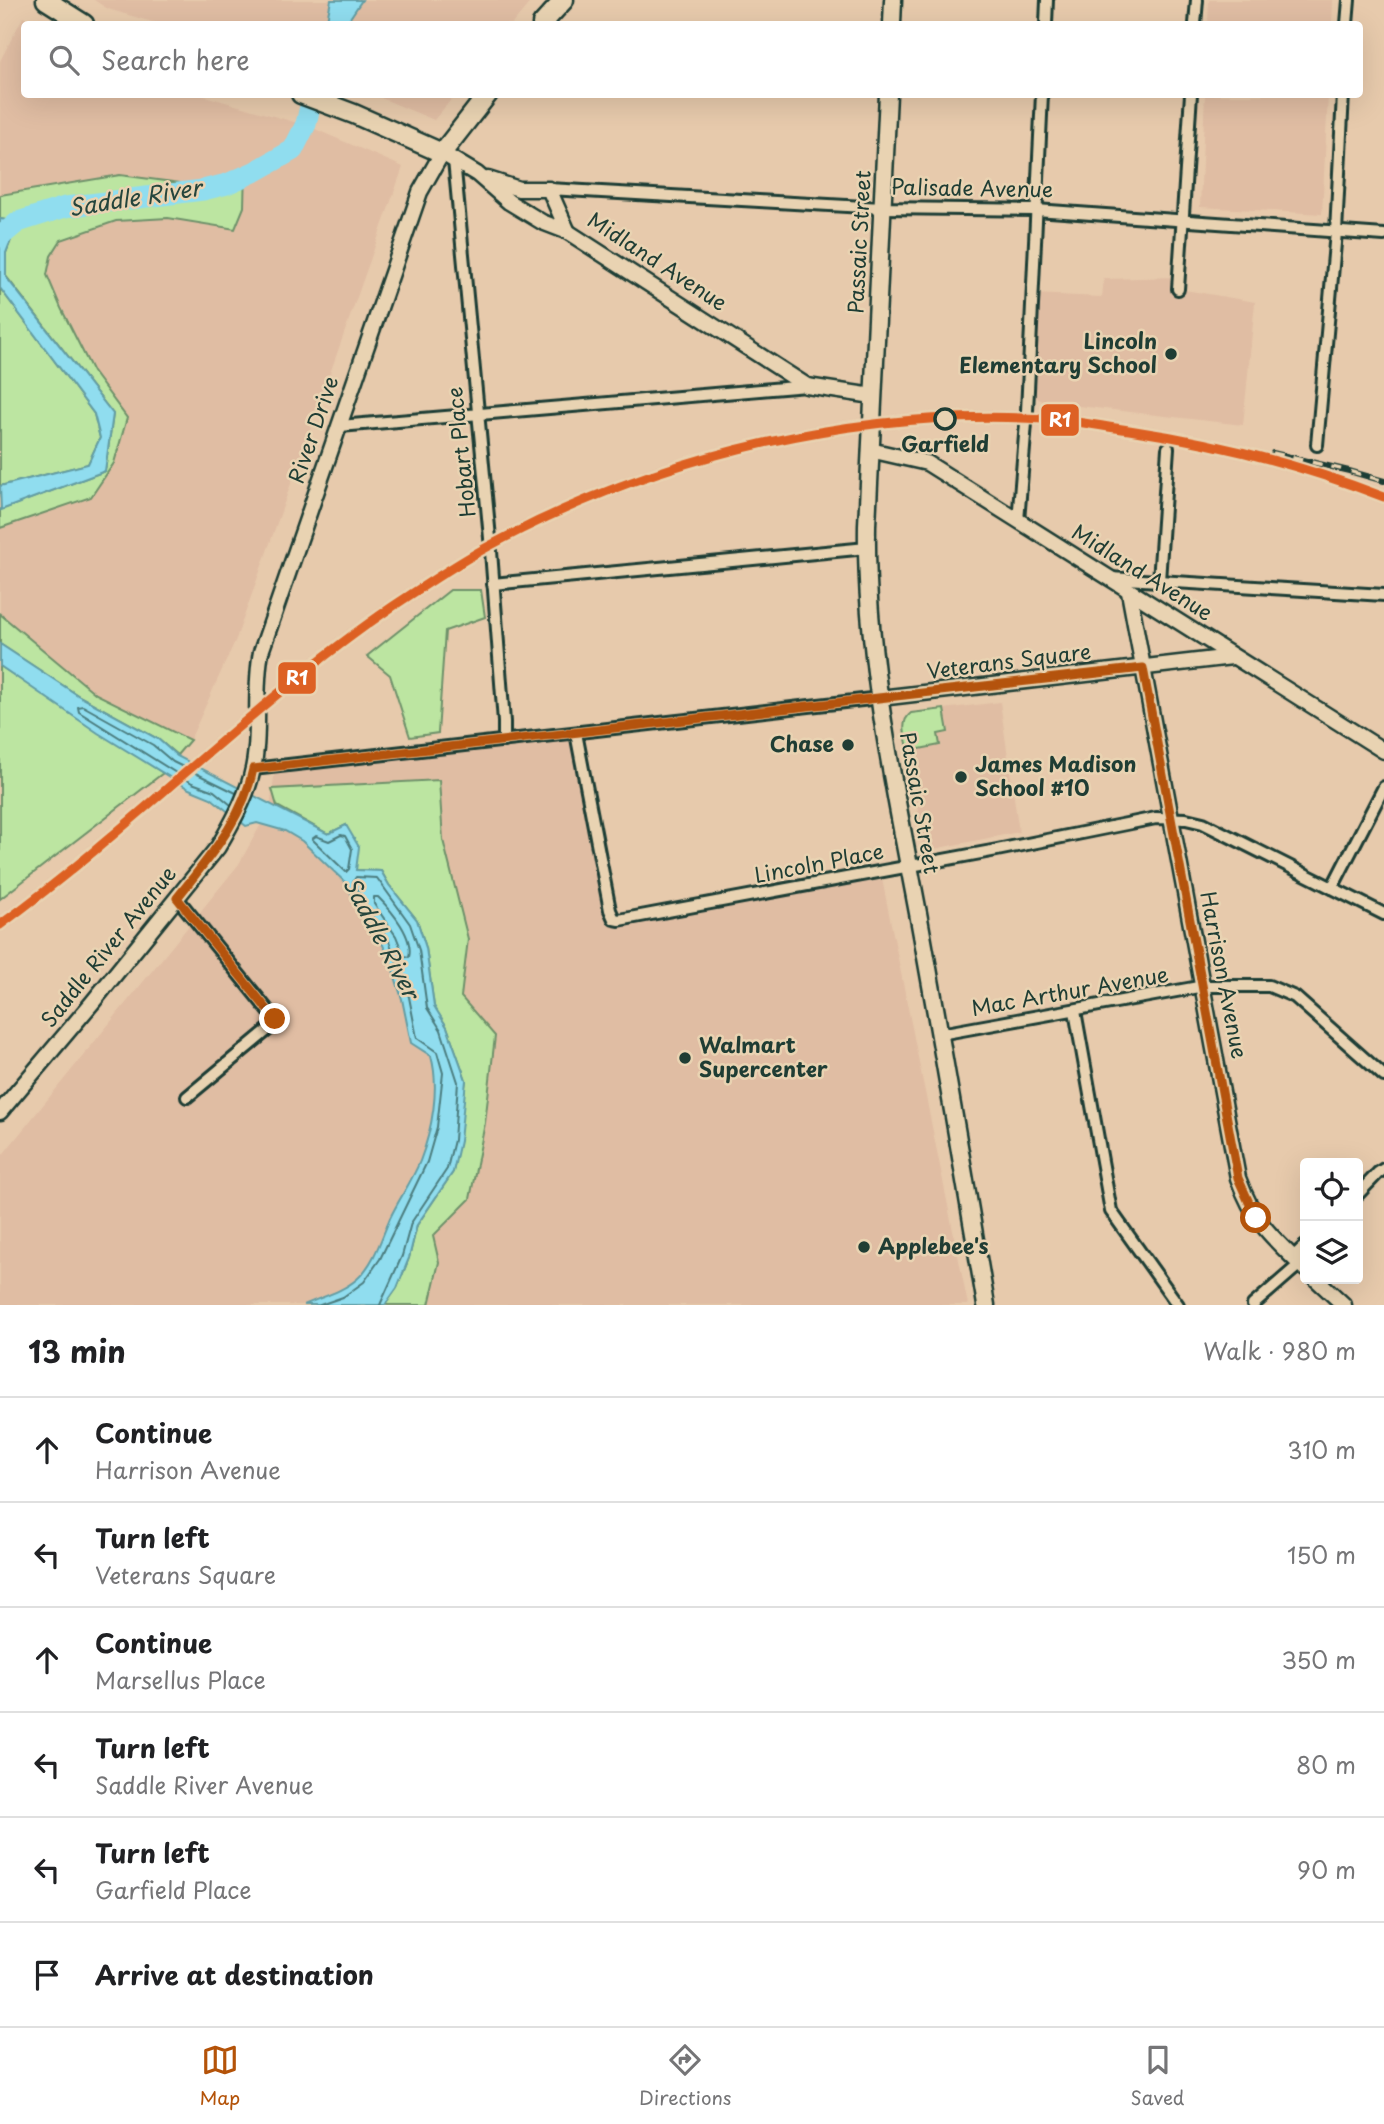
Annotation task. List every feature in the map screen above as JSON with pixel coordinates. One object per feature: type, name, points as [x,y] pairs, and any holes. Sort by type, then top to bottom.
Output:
[{"type":"main road","points":[[46,0],[79,21]]},
{"type":"main road","points":[[545,21],[564,0]]},
{"type":"main road","points":[[891,21],[893,0]]},
{"type":"main road","name":"Midland Avenue","points":[[313,98],[448,157]]},
{"type":"main road","name":"River Drive","points":[[448,157],[485,98]]},
{"type":"main road","name":"Passaic Street","points":[[888,98],[870,450],[867,548],[871,626],[880,698],[986,1305]]},
{"type":"street","points":[[1046,21],[1047,0]]},
{"type":"street","points":[[1195,21],[1197,0]]},
{"type":"street","points":[[1347,21],[1349,0]]},
{"type":"street","points":[[1018,522],[1026,418],[1042,98]]},
{"type":"street","points":[[1178,289],[1191,98]]},
{"type":"street","points":[[1317,445],[1336,232],[1343,98]]},
{"type":"street","name":"Midland Avenue","points":[[448,157],[477,174],[509,202],[547,225],[568,232],[807,386],[873,396]]},
{"type":"street","name":"Hobart Place","points":[[448,157],[477,413],[504,722],[503,741]]},
{"type":"street","name":"River Drive","points":[[242,802],[252,774],[257,719],[256,684],[261,652],[420,192],[448,157]]},
{"type":"street","name":"Palisade Avenue","points":[[477,174],[519,189],[882,208],[1035,210],[1384,235]]},
{"type":"street","name":"Midland Avenue","points":[[549,189],[568,232]]},
{"type":"street","points":[[340,426],[807,386]]},
{"type":"street","points":[[1159,581],[1168,448]]},
{"type":"street","name":"Midland Avenue","points":[[870,450],[927,463],[1384,751]]},
{"type":"street","points":[[493,584],[867,548]]},
{"type":"street","points":[[1107,578],[1384,594]]},
{"type":"street","points":[[1129,592],[1143,668]]},
{"type":"street","name":"Veterans Square","points":[[880,698],[1232,657]]},
{"type":"street","name":"Harrison Avenue","points":[[1143,668],[1238,1178],[1245,1197],[1266,1232],[1300,1263]]},
{"type":"street","points":[[252,774],[503,741],[880,698]]},
{"type":"street","name":"Lincoln Place","points":[[576,733],[610,911],[614,919],[624,920],[1171,817],[1203,823],[1384,914]]},
{"type":"street","points":[[1332,888],[1384,787]]},
{"type":"street","name":"Saddle River Avenue","points":[[0,1112],[218,847],[242,802]]},
{"type":"street","points":[[177,898],[276,1023],[187,1097]]},
{"type":"street","name":"Mac Arthur Avenue","points":[[940,1034],[1204,986],[1255,984],[1282,990],[1295,997],[1384,1076]]},
{"type":"street","points":[[1075,1011],[1111,1211],[1178,1305]]},
{"type":"street","points":[[1363,1189],[1384,1170]]},
{"type":"street","points":[[1253,1305],[1300,1263]]},
{"type":"street","points":[[1321,1284],[1344,1305]]},
{"type":"shaded area","points":[[94,0],[331,0],[327,20],[331,21],[149,21],[108,9]]},
{"type":"shaded area","points":[[362,0],[532,0],[514,21],[348,21]]},
{"type":"shaded area","points":[[1209,0],[1333,0],[1332,21],[1208,21]]},
{"type":"shaded area","points":[[23,17],[29,21],[21,21],[21,98],[211,98],[308,126],[403,167],[236,639],[190,740],[96,694],[0,614],[0,528],[16,521],[127,418],[93,372],[47,275],[51,256],[61,240],[116,221],[168,218],[235,229],[244,207],[245,169],[205,183],[188,184],[120,175],[0,195],[0,61]]},
{"type":"shaded area","points":[[381,98],[452,98],[434,120]]},
{"type":"shaded area","points":[[1205,98],[1328,98],[1322,214],[1200,207]]},
{"type":"shaded area","points":[[1179,277],[1179,289],[1255,302],[1243,425],[1044,402],[1027,392],[1032,294],[1102,297],[1104,279]]},
{"type":"shaded area","name":"James Madison School #10","points":[[1000,702],[1019,832],[924,851],[904,719],[911,713]]},
{"type":"shaded area","points":[[574,737],[611,925],[881,874],[968,1305],[0,1305],[0,1158],[239,864],[270,808],[275,770]]},
{"type":"green space","points":[[245,168],[244,207],[235,229],[168,218],[116,221],[61,240],[51,256],[47,275],[93,372],[127,418],[114,463],[91,497],[0,528],[0,510],[105,471],[113,414],[6,276],[6,253],[18,222],[0,219],[0,195],[120,175],[188,184],[205,183]]},
{"type":"green space","points":[[0,288],[94,414],[100,438],[88,464],[0,486]]},
{"type":"green space","points":[[450,590],[481,590],[485,617],[445,631],[438,733],[410,737],[390,675],[367,656]]},
{"type":"green space","points":[[0,614],[96,694],[190,740],[177,755],[158,739],[79,696],[0,644]]},
{"type":"green space","points":[[0,666],[163,773],[0,899]]},
{"type":"green space","points":[[944,709],[948,732],[938,734],[940,745],[909,751],[904,730],[907,717],[911,713]]},
{"type":"green space","points":[[439,780],[443,840],[468,939],[461,997],[495,1036],[485,1123],[470,1199],[433,1236],[439,1262],[429,1305],[385,1305],[397,1288],[409,1258],[417,1225],[453,1172],[466,1080],[447,1027],[434,1007],[426,948],[417,920],[381,871],[356,870],[346,825],[328,834],[277,806],[272,789]]},
{"type":"water","points":[[331,0],[362,0],[348,21],[327,20]]},
{"type":"water","name":"Saddle River","points":[[0,219],[18,222],[6,253],[6,277],[113,414],[105,471],[1,510],[0,486],[88,464],[100,438],[94,414],[0,288]]},
{"type":"water","name":"Saddle River","points":[[0,644],[79,696],[158,739],[177,756],[328,834],[346,825],[359,847],[356,870],[381,871],[417,920],[426,948],[434,1006],[447,1027],[466,1080],[460,1141],[453,1172],[417,1225],[409,1258],[397,1288],[385,1305],[304,1305],[345,1287],[357,1279],[368,1266],[417,1168],[431,1123],[435,1082],[431,1056],[411,1043],[402,999],[383,945],[360,912],[346,883],[302,841],[285,831],[257,823],[246,826],[211,798],[189,789],[98,733],[0,666]]},
{"type":"waterway","name":"Saddle River","points":[[0,237],[18,222],[65,207],[203,190],[227,184],[293,150],[306,124],[312,98]]},
{"type":"railway","points":[[1273,453],[1384,481]]},
{"type":"transit line","name":"R1","points":[[0,925],[99,847],[291,683],[392,607],[478,552],[557,513],[625,485],[695,461],[767,442],[913,420],[987,417],[1060,420],[1227,448],[1290,465],[1384,497]]},
{"type":"place","name":"Lincoln Elementary School","points":[[1171,354]]},
{"type":"place","name":"Garfield","points":[[945,419]]},
{"type":"place","name":"Chase","points":[[848,745]]},
{"type":"place","name":"James Madison School #10","points":[[961,777]]},
{"type":"place","name":"Walmart Supercenter","points":[[685,1058]]},
{"type":"place","name":"Applebee's","points":[[864,1247]]},
{"type":"route","points":[[275,1019],[177,898],[232,825],[253,769],[1143,668],[1238,1178],[1256,1218]]}]
